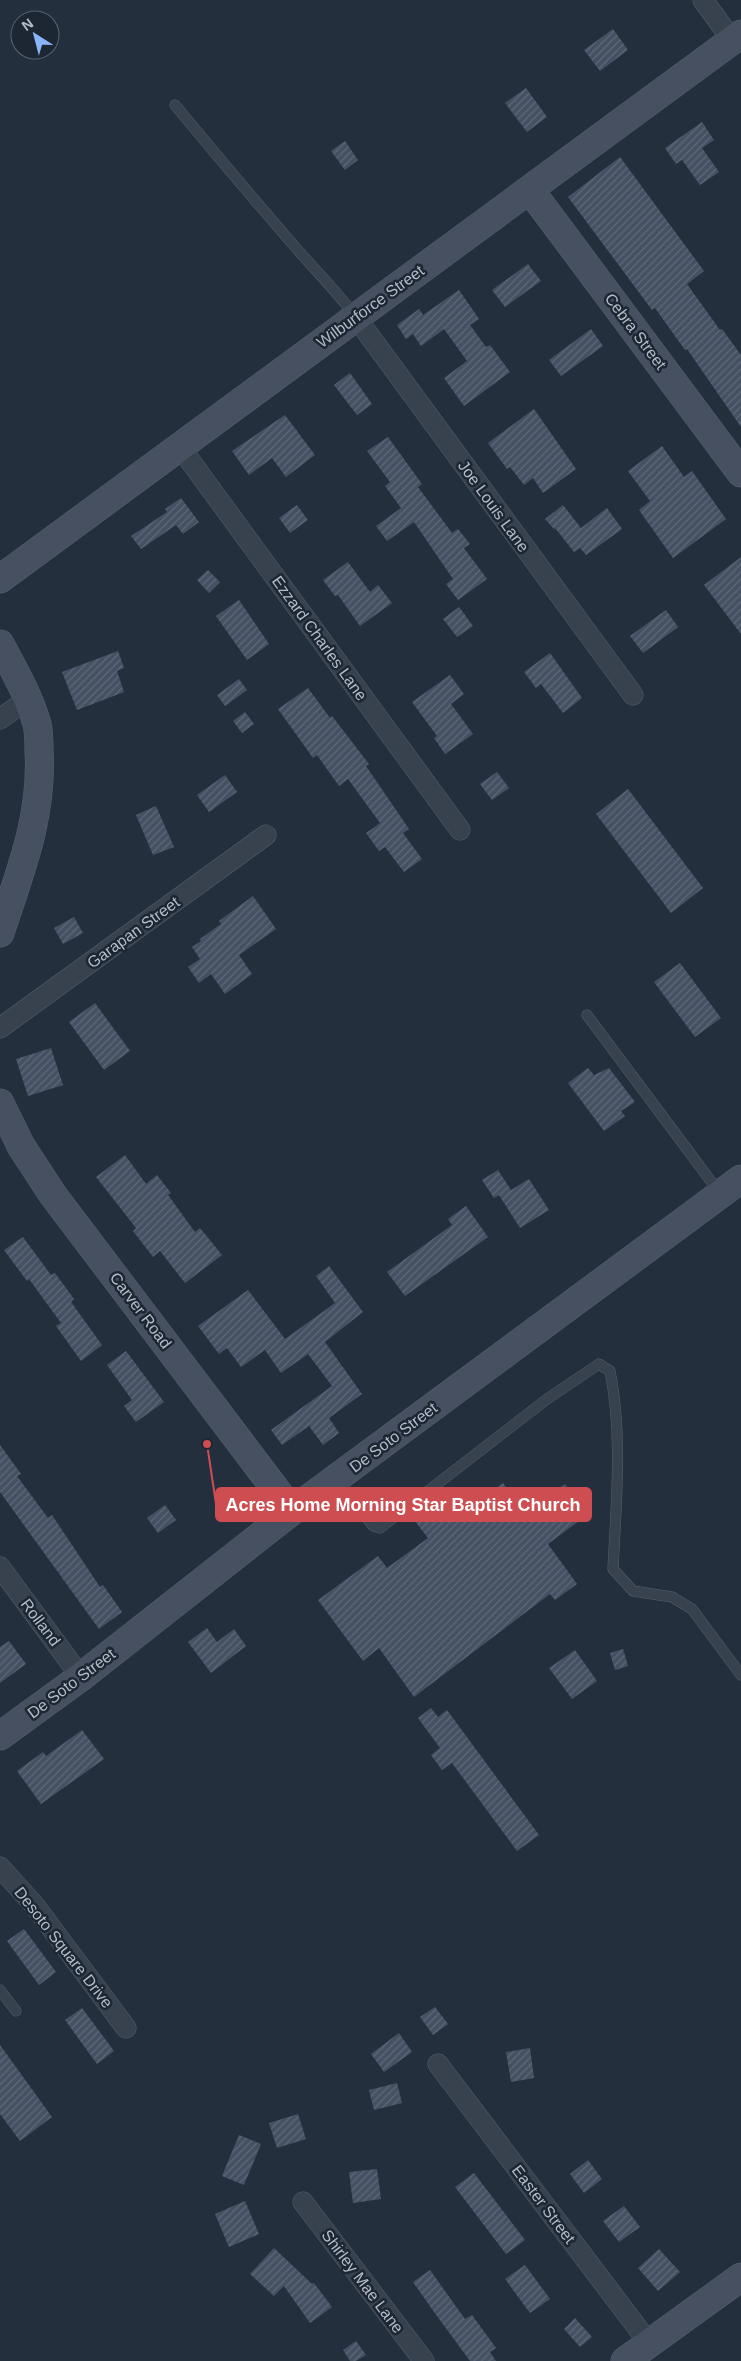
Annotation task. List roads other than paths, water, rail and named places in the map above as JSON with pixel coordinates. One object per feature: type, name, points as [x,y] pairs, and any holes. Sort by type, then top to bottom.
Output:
[{"type":"street","points":[[703,0],[737,37]]},
{"type":"street","name":"Wilburforce Street","points":[[0,579],[355,316],[737,37]]},
{"type":"street","name":"Cebra Street","points":[[530,190],[741,473]]},
{"type":"street","name":"Joe Louis Lane","points":[[355,316],[633,695]]},
{"type":"street","name":"Ezzard Charles Lane","points":[[180,447],[460,830]]},
{"type":"street","points":[[0,644],[28,698],[38,726],[39,799],[20,874],[0,932]]},
{"type":"street","points":[[0,719],[28,698]]},
{"type":"street","name":"Garapan Street","points":[[0,1028],[266,836]]},
{"type":"street","name":"Carver Road","points":[[0,1103],[21,1146],[48,1187],[292,1511]]},
{"type":"street","name":"De Soto Street","points":[[0,1736],[81,1677],[292,1511],[731,1187]]},
{"type":"street","name":"Rolland","points":[[0,1567],[81,1677]]},
{"type":"street","name":"Desoto Square Drive","points":[[0,1867],[35,1906],[126,2028]]},
{"type":"street","name":"Easter Street","points":[[438,2064],[649,2343]]},
{"type":"street","name":"Shirley Mae Lane","points":[[303,2202],[424,2361]]},
{"type":"street","points":[[625,2361],[741,2276]]},
{"type":"lane","points":[[175,105],[268,216],[337,292],[355,316]]},
{"type":"lane","points":[[587,1015],[731,1187]]},
{"type":"lane","points":[[337,1478],[373,1526],[380,1528],[547,1399],[599,1364],[610,1371],[615,1396],[617,1494],[613,1570],[633,1591],[672,1597],[692,1610],[740,1672]]},
{"type":"lane","points":[[0,1990],[16,2012]]},
{"type":"place","name":"Acres Home Morning Star Baptist Church","points":[[207,1444]]}]
